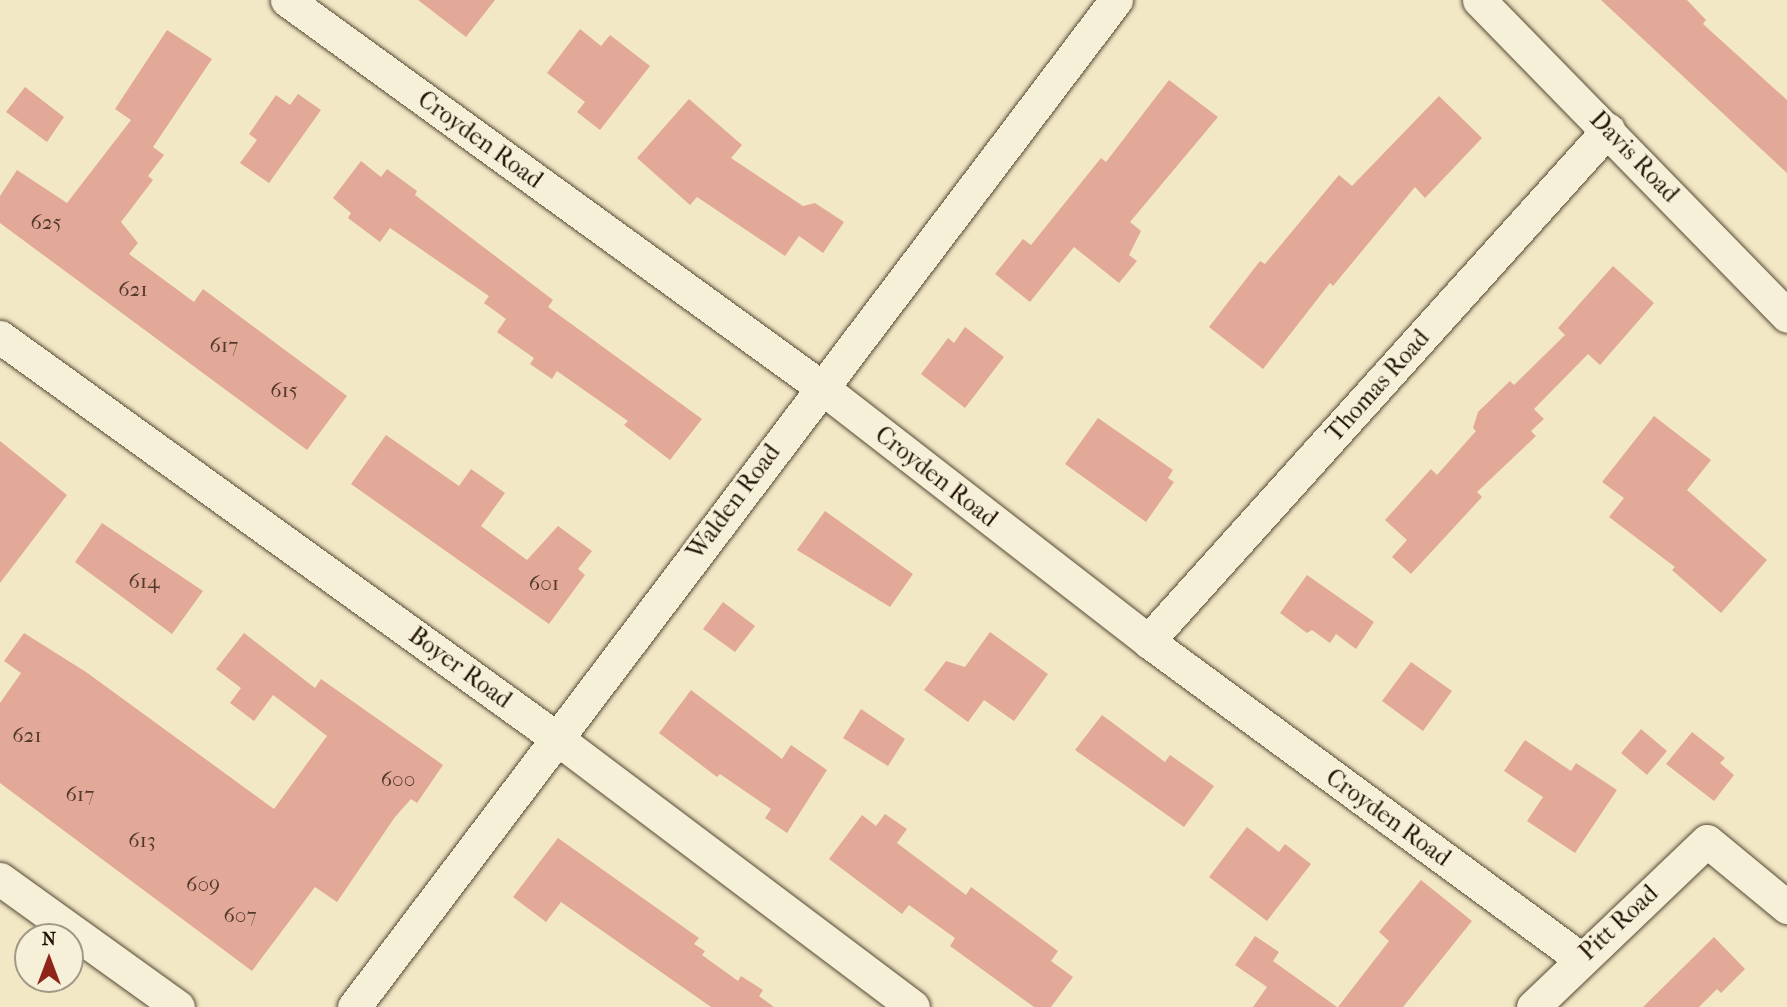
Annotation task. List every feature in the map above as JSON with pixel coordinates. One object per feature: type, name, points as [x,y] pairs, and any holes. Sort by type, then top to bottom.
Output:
[{"type":"street","name":"Croyden Road","points":[[287,0],[821,387],[1148,641],[1580,959]]},
{"type":"street","name":"Walden Road","points":[[354,1007],[555,737],[1116,0]]},
{"type":"street","name":"Davis Road","points":[[1479,0],[1787,316]]},
{"type":"street","name":"Thomas Road","points":[[1148,641],[1608,130]]},
{"type":"street","name":"Boyer Road","points":[[0,337],[555,737],[913,1007]]},
{"type":"street","name":"Pitt Road","points":[[1532,1007],[1707,841],[1787,907]]},
{"type":"street","points":[[0,879],[178,1007]]},
{"type":"building","points":[[418,0],[495,0],[466,37]]},
{"type":"building","points":[[1601,0],[1687,0],[1706,20],[1703,24],[1787,100],[1787,173]]},
{"type":"building","points":[[580,29],[601,46],[610,35],[650,66],[600,130],[577,112],[585,102],[547,73]]},
{"type":"building","points":[[167,30],[212,59],[153,147],[164,155],[148,176],[153,180],[121,222],[138,243],[129,254],[194,302],[203,289],[347,396],[307,450],[0,223],[0,196],[17,170],[67,203],[131,120],[115,109]]},
{"type":"building","points":[[1169,80],[1218,117],[1130,222],[1141,231],[1129,255],[1137,261],[1119,283],[1074,247],[1030,302],[995,274],[1023,239],[1031,245],[1101,158],[1106,162]]},
{"type":"building","points":[[25,87],[64,117],[47,142],[6,112]]},
{"type":"building","points":[[298,94],[321,110],[269,183],[240,163],[257,140],[249,134],[276,95],[290,105]]},
{"type":"building","points":[[1439,96],[1482,138],[1425,198],[1415,187],[1333,286],[1330,283],[1263,369],[1209,327],[1260,261],[1265,264],[1339,175],[1352,186]]},
{"type":"building","points":[[689,99],[742,145],[731,158],[803,206],[815,203],[844,222],[823,253],[799,236],[785,256],[697,197],[690,205],[637,158]]},
{"type":"building","points":[[361,161],[381,177],[387,169],[417,191],[415,195],[553,300],[548,307],[702,419],[670,460],[624,425],[628,421],[557,371],[552,379],[530,364],[534,358],[497,332],[506,319],[484,303],[489,296],[390,228],[380,242],[348,218],[351,213],[333,198]]},
{"type":"building","points":[[1613,266],[1654,303],[1600,365],[1588,354],[1534,409],[1544,419],[1531,431],[1536,436],[1477,492],[1482,497],[1411,574],[1392,557],[1407,540],[1385,520],[1431,469],[1437,475],[1476,431],[1473,428],[1478,412],[1510,381],[1514,385],[1565,335],[1558,328]]},
{"type":"building","points":[[965,327],[1004,357],[965,408],[921,374],[948,338],[954,343]]},
{"type":"building","points":[[1654,416],[1711,460],[1687,490],[1767,560],[1721,613],[1672,570],[1675,567],[1609,517],[1624,498],[1602,482]]},
{"type":"building","points":[[1098,418],[1173,470],[1168,478],[1174,482],[1146,522],[1065,464]]},
{"type":"building","points":[[386,435],[459,486],[471,469],[505,493],[481,526],[527,560],[558,526],[592,551],[578,569],[585,575],[549,624],[351,484]]},
{"type":"building","points":[[0,441],[67,495],[0,583]]},
{"type":"building","points":[[825,511],[913,574],[890,607],[797,550]]},
{"type":"building","points":[[102,523],[203,591],[172,634],[75,562]]},
{"type":"building","points":[[1307,575],[1374,622],[1356,649],[1336,634],[1330,643],[1312,630],[1307,633],[1280,613]]},
{"type":"building","points":[[723,602],[755,626],[735,652],[703,629]]},
{"type":"building","points":[[990,632],[1048,674],[1014,721],[984,700],[968,722],[924,690],[946,661],[965,667]]},
{"type":"building","points":[[24,633],[86,672],[274,809],[327,736],[273,695],[254,721],[230,703],[241,688],[216,669],[244,633],[315,688],[321,679],[443,765],[417,803],[411,799],[395,817],[337,902],[315,887],[252,971],[0,783],[0,703],[21,673],[4,661]]},
{"type":"building","points":[[1411,662],[1452,691],[1423,731],[1382,701]]},
{"type":"building","points":[[691,690],[782,759],[791,745],[827,770],[787,833],[765,818],[771,809],[720,774],[717,777],[659,733]]},
{"type":"building","points":[[861,709],[905,739],[888,766],[843,738]]},
{"type":"building","points":[[1102,715],[1165,762],[1170,755],[1214,786],[1184,827],[1075,750]]},
{"type":"building","points":[[1641,729],[1667,751],[1647,775],[1621,753]]},
{"type":"building","points":[[1692,732],[1725,758],[1720,763],[1734,775],[1714,801],[1666,764]]},
{"type":"building","points":[[1525,740],[1571,771],[1576,763],[1617,790],[1575,853],[1527,821],[1543,797],[1504,771]]},
{"type":"building","points":[[885,814],[907,829],[897,843],[966,895],[971,887],[1058,951],[1051,961],[1073,977],[1051,1007],[1034,1007],[950,946],[955,938],[909,905],[902,914],[829,859],[862,815],[876,826]]},
{"type":"building","points":[[1247,827],[1279,852],[1285,844],[1311,864],[1267,921],[1209,877]]},
{"type":"building","points":[[558,838],[699,938],[694,944],[705,951],[702,955],[738,981],[741,976],[763,990],[759,996],[774,1007],[711,1007],[561,902],[546,922],[513,897]]},
{"type":"building","points":[[1421,880],[1472,921],[1403,1007],[1338,1007],[1389,941],[1379,932]]},
{"type":"building","points":[[1255,936],[1279,952],[1273,961],[1337,1007],[1253,1007],[1267,987],[1235,965]]},
{"type":"building","points":[[1714,937],[1745,969],[1721,993],[1717,989],[1699,1007],[1643,1007]]}]
